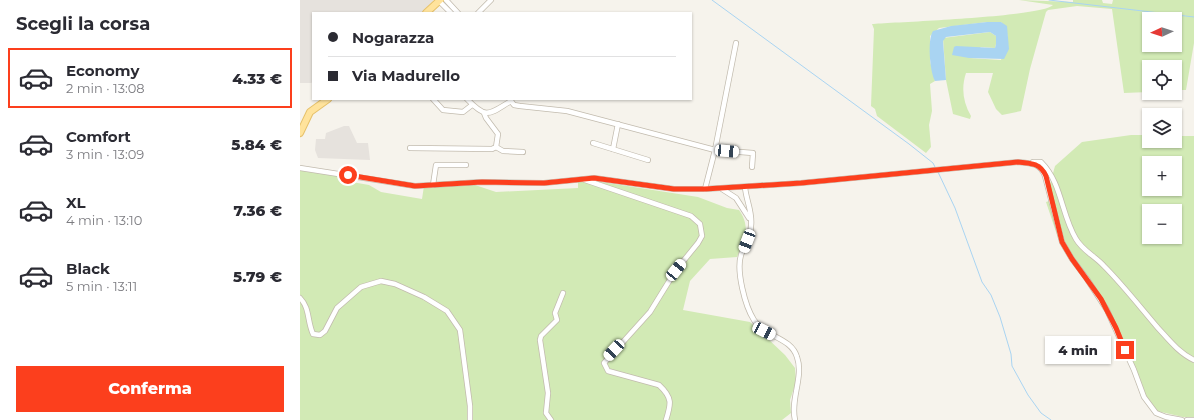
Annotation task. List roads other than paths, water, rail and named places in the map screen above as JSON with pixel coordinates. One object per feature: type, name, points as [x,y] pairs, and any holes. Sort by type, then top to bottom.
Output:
[{"type":"main road","points":[[427,12],[440,0]]},
{"type":"main road","points":[[300,133],[310,112],[327,100]]},
{"type":"street","points":[[440,0],[447,3],[457,12]]},
{"type":"street","points":[[479,12],[491,0]]},
{"type":"street","points":[[705,189],[715,150],[736,42]]},
{"type":"street","points":[[434,100],[443,110],[463,112],[472,105]]},
{"type":"street","points":[[468,100],[472,105],[484,113],[498,134],[496,147]]},
{"type":"street","points":[[484,113],[491,113],[511,100],[514,105],[568,111],[715,150],[752,153],[752,167]]},
{"type":"street","points":[[613,149],[618,124]]},
{"type":"street","points":[[593,143],[648,160]]},
{"type":"street","points":[[410,148],[488,150],[496,147]]},
{"type":"street","points":[[496,147],[503,151],[523,152]]},
{"type":"street","points":[[300,168],[415,186],[482,182],[544,183],[594,178],[674,189],[705,189],[801,183],[994,164],[1041,162],[1047,168],[1055,182],[1075,238],[1083,250],[1103,265],[1185,356],[1194,360]]},
{"type":"street","points":[[1028,163],[1037,164],[1046,176],[1062,242],[1107,310],[1134,370],[1144,397],[1156,413],[1166,417],[1182,420]]},
{"type":"street","points":[[434,185],[436,164],[466,165]]},
{"type":"street","points":[[584,180],[691,216],[700,224],[702,236],[698,243],[676,270],[650,312],[604,363],[608,371],[663,388],[670,399],[666,420]]},
{"type":"street","points":[[745,187],[751,219],[751,230],[740,257],[740,277],[748,309],[756,324],[764,331],[789,345],[797,355],[800,367],[794,408],[795,420]]},
{"type":"street","points":[[717,188],[726,190],[736,198],[748,214],[751,230]]},
{"type":"street","points":[[300,298],[307,306],[310,328],[313,334],[316,335],[320,335],[325,331],[337,308],[361,287],[381,281],[395,284],[424,297],[447,311],[460,330],[470,406],[470,420]]},
{"type":"street","points":[[550,420],[546,413],[548,392],[540,340],[541,336],[557,320],[555,313],[563,293]]},
{"type":"street","points":[[1187,420],[1194,420]]},
{"type":"water","points":[[1001,22],[1007,26],[1009,49],[1004,59],[969,58],[952,55],[954,47],[956,46],[995,48],[996,36],[990,32],[946,37],[943,41],[946,80],[935,81],[930,56],[930,41],[933,31],[951,26]]},
{"type":"waterway","points":[[712,0],[909,144],[933,163],[936,169]]},
{"type":"waterway","points":[[1049,0],[1194,17]]},
{"type":"waterway","points":[[938,172],[955,208],[982,282],[991,295],[1000,317],[1011,354],[1012,366],[1028,395],[1041,413],[1051,420]]}]
